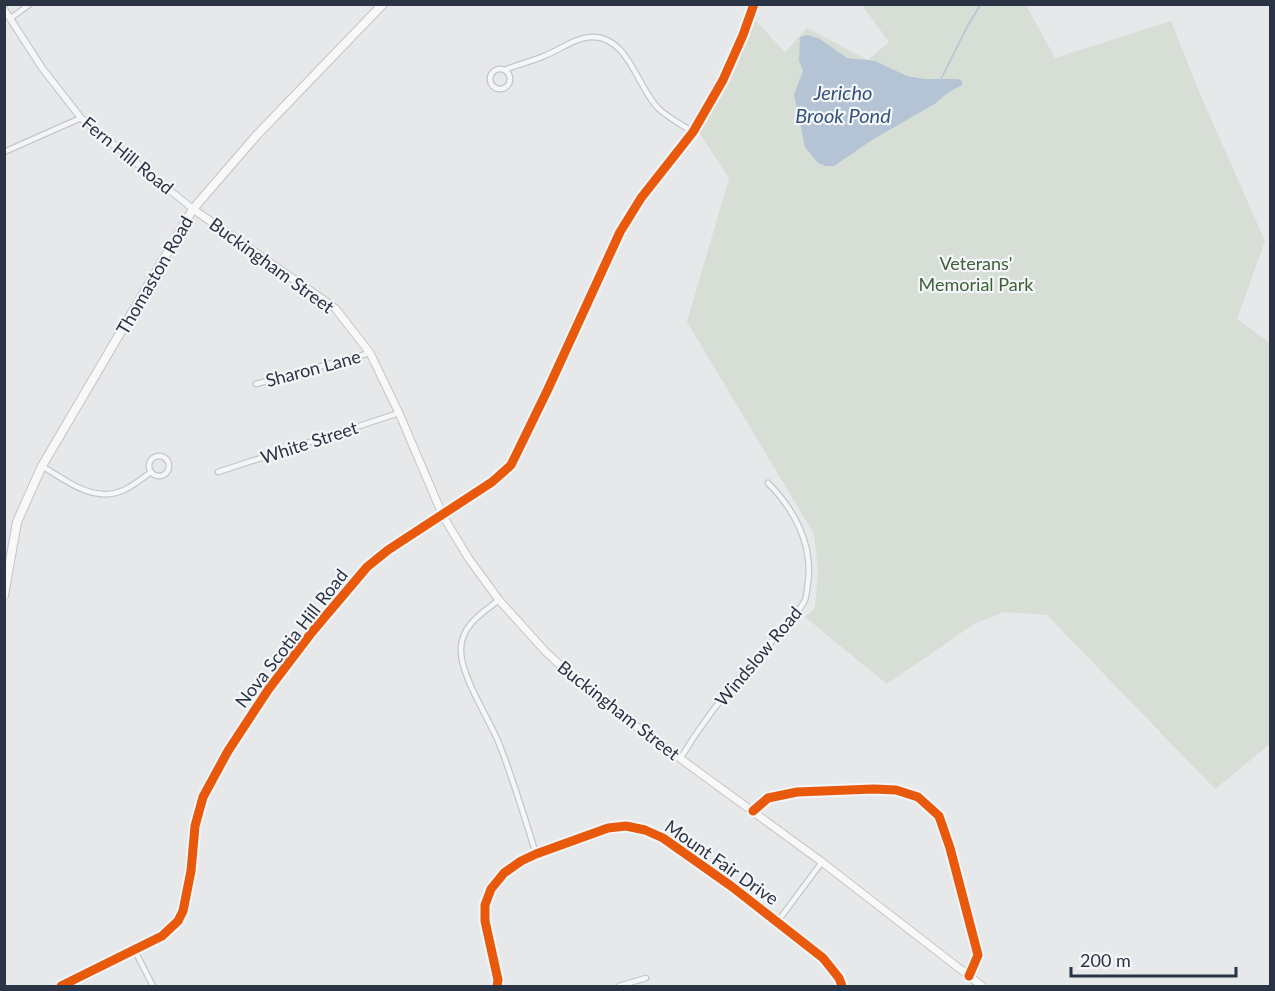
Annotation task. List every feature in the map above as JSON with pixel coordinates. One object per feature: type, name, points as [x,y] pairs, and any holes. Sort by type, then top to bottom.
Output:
[{"type":"main road","name":"Thomaston Road","points":[[4,595],[17,522],[42,466],[194,209],[256,136],[384,4]]},
{"type":"main road","name":"Buckingham Street","points":[[194,209],[335,308],[370,353],[399,413],[443,516],[469,559],[499,600],[545,651],[589,692],[822,862],[982,987]]},
{"type":"street","points":[[11,18],[30,4]]},
{"type":"street","name":"Nova Scotia Hill Road","points":[[61,987],[162,936],[178,921],[183,911],[191,871],[195,826],[203,797],[228,751],[268,690],[312,632],[367,567],[388,550],[492,482],[511,465],[620,232],[641,198],[693,132],[723,80],[754,4]]},
{"type":"street","name":"Fern Hill Road","points":[[4,9],[42,68],[81,118],[194,209]]},
{"type":"street","points":[[505,70],[510,77],[509,84],[503,89],[496,89],[491,84],[491,75],[496,70],[505,70],[545,56],[576,40],[593,37],[608,40],[620,48],[646,93],[657,107],[693,132]]},
{"type":"street","points":[[4,152],[81,118]]},
{"type":"street","name":"Sharon Lane","points":[[256,384],[370,353]]},
{"type":"street","name":"White Street","points":[[218,472],[399,413]]},
{"type":"street","points":[[161,456],[168,460],[170,468],[166,474],[158,476],[151,472],[149,465],[153,458],[161,456]]},
{"type":"street","points":[[42,466],[71,484],[97,494],[120,492],[151,472]]},
{"type":"street","name":"Windslow Road","points":[[680,759],[700,725],[726,692],[806,600],[807,549],[796,519],[782,498],[768,483]]},
{"type":"street","points":[[499,600],[478,616],[465,630],[461,649],[463,667],[499,743],[537,854]]},
{"type":"street","points":[[753,811],[768,798],[797,792],[874,789],[896,790],[918,797],[939,816],[950,848],[978,955],[969,976]]},
{"type":"street","name":"Mount Fair Drive","points":[[497,987],[498,980],[485,921],[485,905],[491,889],[504,873],[521,861],[608,828],[626,826],[645,830],[663,838],[778,921],[824,958],[839,978],[842,987]]},
{"type":"street","points":[[778,921],[822,862]]},
{"type":"street","points":[[134,949],[153,987]]},
{"type":"street","points":[[619,987],[646,978]]},
{"type":"green space","name":"Veterans' Memorial Park","points":[[862,5],[1026,5],[1055,58],[1171,21],[1200,94],[1265,241],[1237,319],[1270,343],[1270,744],[1215,789],[1047,615],[1004,612],[974,624],[887,684],[805,617],[815,608],[818,570],[814,534],[687,322],[729,178],[698,131],[733,69],[753,18],[785,52],[807,28],[868,60],[889,42]]},
{"type":"water","name":"Jericho Brook Pond","points":[[808,35],[820,39],[847,58],[875,61],[907,76],[924,79],[958,79],[962,81],[962,85],[834,166],[826,166],[818,163],[805,147],[794,95],[803,71],[799,61],[800,37]]},
{"type":"waterway","points":[[941,79],[981,4]]},
{"type":"cycle path","points":[[61,986],[162,936],[178,921],[183,911],[191,871],[195,826],[203,797],[228,751],[268,690],[312,632],[367,567],[388,550],[492,482],[511,465],[620,232],[641,198],[693,132],[723,80],[754,4]]},
{"type":"cycle path","points":[[753,811],[768,798],[797,792],[874,789],[896,790],[918,797],[939,816],[950,848],[978,955],[969,976]]},
{"type":"cycle path","points":[[497,986],[498,980],[485,921],[485,905],[491,889],[504,873],[521,861],[608,828],[626,826],[645,830],[663,838],[731,886],[823,958],[839,978],[842,986]]}]
